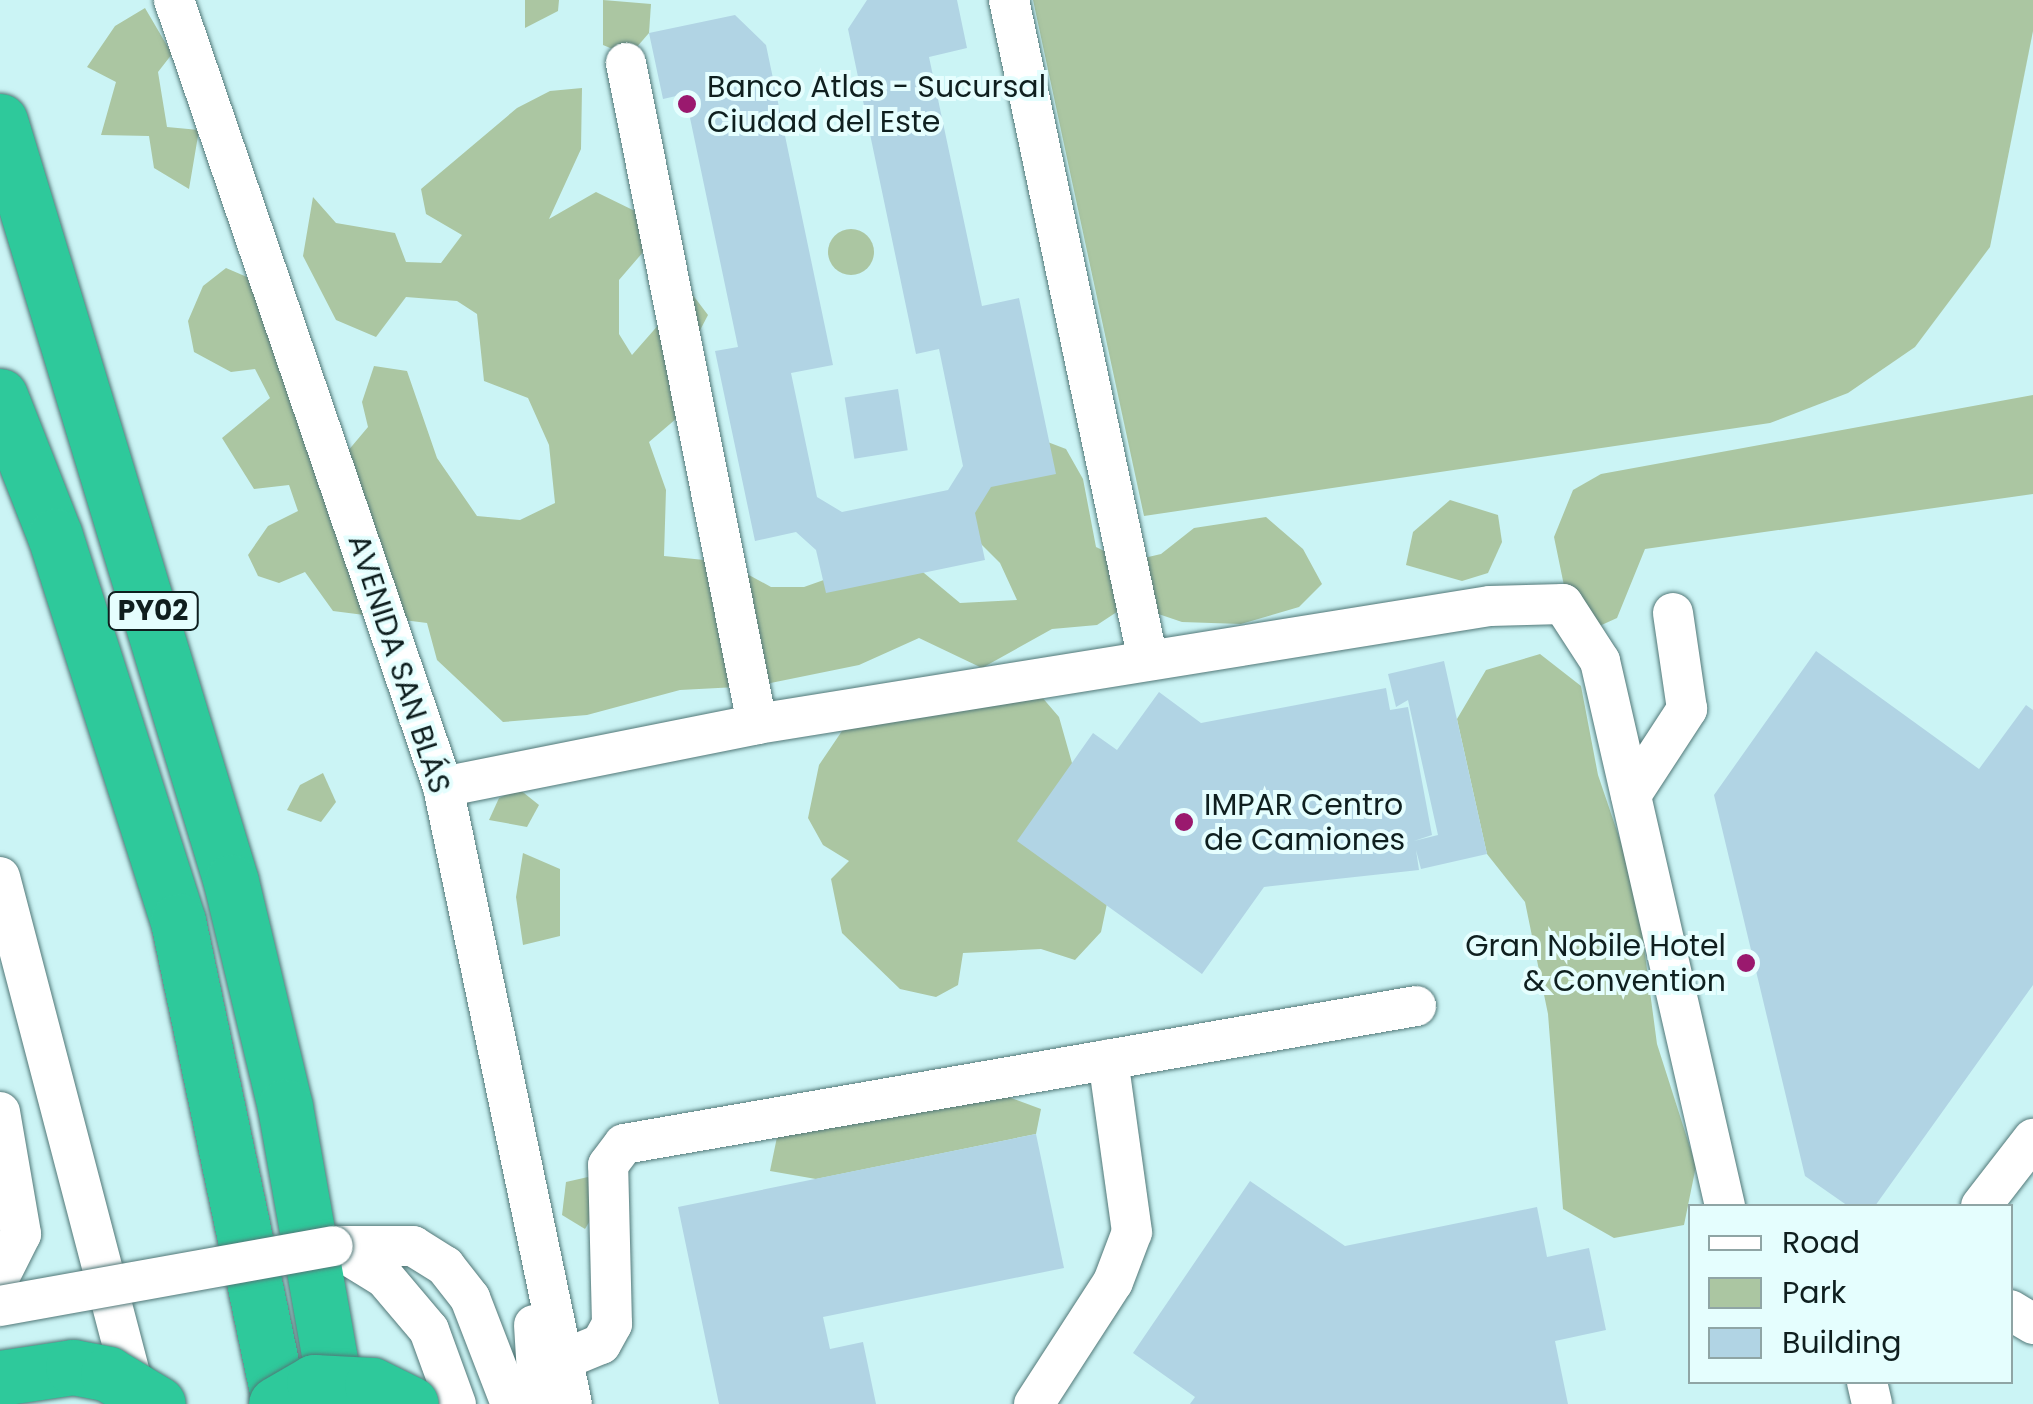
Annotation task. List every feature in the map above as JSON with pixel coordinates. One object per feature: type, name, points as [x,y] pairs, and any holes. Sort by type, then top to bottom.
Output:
[{"type":"highway","name":"PY02","points":[[0,121],[231,882],[289,1125],[338,1404]]},
{"type":"highway","name":"PY02","points":[[0,396],[55,536],[178,921],[278,1404]]},
{"type":"highway","points":[[0,1378],[73,1367],[108,1374],[158,1404]]},
{"type":"highway","points":[[278,1404],[314,1382],[372,1385],[411,1404]]},
{"type":"street","name":"AVENIDA SAN BLÁS","points":[[174,0],[443,787],[526,1206],[572,1404]]},
{"type":"street","points":[[1009,0],[1148,661]]},
{"type":"street","points":[[626,63],[757,724]]},
{"type":"street","points":[[443,787],[757,724],[1490,606],[1563,604],[1600,661],[1725,1204]]},
{"type":"street","points":[[1630,795],[1688,709],[1673,614]]},
{"type":"street","points":[[0,877],[138,1404]]},
{"type":"street","points":[[562,1360],[601,1344],[612,1324],[608,1165],[624,1144],[1416,1006]]},
{"type":"street","points":[[1034,1404],[1112,1282],[1132,1232],[1108,1060]]},
{"type":"street","points":[[0,1112],[21,1234],[0,1276]]},
{"type":"street","points":[[1983,1204],[2033,1140]]},
{"type":"street","points":[[526,1206],[540,1404]]},
{"type":"street","points":[[332,1246],[384,1278],[429,1330],[456,1404]]},
{"type":"street","points":[[0,1306],[332,1246],[412,1246],[445,1266],[470,1298],[511,1404]]},
{"type":"street","points":[[0,1388],[30,1404]]},
{"type":"green space","points":[[525,0],[559,0],[558,11],[525,28]]},
{"type":"green space","points":[[603,0],[651,4],[649,33],[629,56],[603,45]]},
{"type":"green space","points":[[1033,0],[2033,0],[2033,31],[1990,247],[1915,347],[1848,393],[1770,423],[1144,516]]},
{"type":"green space","points":[[145,8],[172,54],[158,72],[167,127],[199,130],[189,189],[154,168],[149,136],[101,135],[116,82],[87,67],[115,26]]},
{"type":"green space","points":[[582,88],[581,149],[549,219],[596,192],[639,213],[644,251],[619,280],[619,334],[632,355],[689,290],[708,315],[688,353],[691,406],[649,442],[666,490],[664,556],[725,562],[771,587],[804,587],[900,553],[960,603],[1017,600],[1000,563],[951,514],[1024,433],[1066,449],[1083,479],[1096,547],[1127,562],[1161,554],[1194,528],[1266,517],[1303,549],[1322,584],[1299,607],[1241,624],[1182,622],[1129,604],[1097,625],[1052,629],[982,668],[919,638],[859,665],[756,686],[680,690],[587,715],[503,722],[437,660],[427,623],[333,611],[305,572],[279,583],[258,576],[248,555],[268,526],[298,511],[289,485],[254,489],[222,438],[270,398],[255,369],[231,372],[194,352],[188,321],[203,286],[226,268],[247,277],[276,345],[347,452],[368,427],[362,402],[374,366],[407,371],[437,458],[477,516],[520,520],[555,503],[549,445],[528,398],[484,381],[477,314],[457,301],[406,297],[376,337],[336,320],[303,256],[313,197],[336,223],[395,233],[406,262],[441,263],[462,235],[426,214],[421,189],[517,108],[550,91]]},
{"type":"green space","points":[[851,229],[867,236],[874,252],[867,268],[851,275],[835,268],[828,252],[835,236]]},
{"type":"green space","points":[[2033,395],[2033,494],[1645,549],[1617,618],[1595,628],[1568,605],[1554,537],[1573,490],[1601,474]]},
{"type":"green space","points":[[1450,500],[1498,515],[1502,542],[1488,573],[1462,581],[1406,565],[1413,532]]},
{"type":"green space","points":[[1540,654],[1581,686],[1598,775],[1636,887],[1657,1044],[1696,1166],[1684,1225],[1614,1238],[1563,1209],[1548,1014],[1525,902],[1487,854],[1457,719],[1486,670]]},
{"type":"green space","points":[[1041,696],[1059,717],[1109,894],[1101,932],[1075,960],[1041,949],[963,953],[958,985],[936,997],[900,989],[842,933],[831,879],[849,861],[823,845],[808,818],[819,765],[844,728]]},
{"type":"green space","points":[[323,773],[336,802],[321,822],[287,810],[300,785]]},
{"type":"green space","points":[[519,789],[539,805],[527,827],[489,820],[499,798]]},
{"type":"green space","points":[[523,853],[560,869],[560,936],[523,945],[516,897]]},
{"type":"green space","points":[[995,1092],[1041,1109],[1036,1134],[816,1179],[770,1171],[777,1137]]},
{"type":"green space","points":[[588,1177],[603,1199],[585,1229],[562,1215],[566,1182]]},
{"type":"building","points":[[867,0],[957,0],[967,48],[929,57],[982,306],[1019,298],[1056,474],[991,487],[975,513],[985,560],[826,593],[816,550],[796,532],[755,541],[715,351],[738,347],[685,94],[663,99],[649,33],[735,15],[766,45],[833,365],[791,373],[817,497],[842,512],[948,490],[963,466],[939,349],[916,354],[848,29]]},
{"type":"building","points":[[898,389],[908,450],[854,459],[845,397]]},
{"type":"building","points":[[1816,651],[1979,769],[2026,705],[2033,710],[2033,985],[1876,1204],[1845,1204],[1805,1176],[1714,795]]},
{"type":"building","points":[[1444,661],[1487,854],[1421,869],[1416,850],[1419,870],[1264,887],[1202,974],[1017,841],[1093,733],[1117,750],[1159,692],[1201,723],[1386,688],[1390,710],[1408,707],[1432,835],[1414,841],[1438,835],[1408,700],[1396,707],[1388,674]]},
{"type":"building","points":[[1036,1134],[1064,1268],[823,1317],[830,1349],[863,1342],[876,1404],[719,1404],[678,1207]]},
{"type":"building","points":[[1250,1181],[1345,1246],[1537,1207],[1547,1257],[1589,1248],[1606,1330],[1555,1341],[1568,1404],[1190,1404],[1195,1397],[1133,1353]]},
{"type":"place","name":"Banco Atlas - Sucursal Ciudad del Este","points":[[687,104]]},
{"type":"place","name":"IMPAR Centro de Camiones","points":[[1184,822]]},
{"type":"place","name":"Gran Nobile Hotel & Convention","points":[[1746,963]]}]
